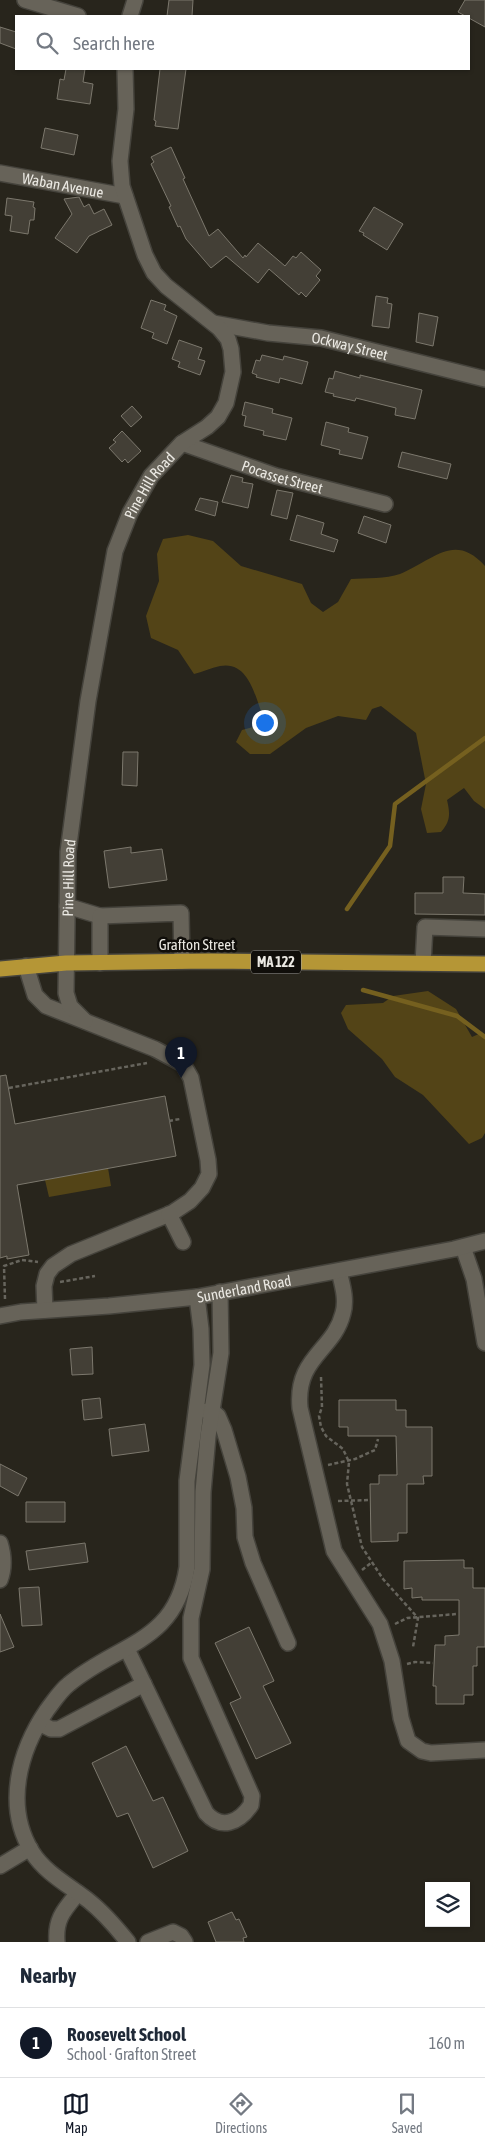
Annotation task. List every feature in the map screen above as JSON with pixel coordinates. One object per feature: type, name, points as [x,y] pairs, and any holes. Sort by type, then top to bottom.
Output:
[{"type":"highway","name":"Grafton Street","points":[[0,969],[66,964],[182,961],[485,964]]},
{"type":"street","points":[[25,0],[75,15]]},
{"type":"street","points":[[130,15],[135,0]]},
{"type":"street","name":"Pine Hill Road","points":[[86,1021],[70,1006],[66,993],[68,852],[88,701],[115,551],[139,495],[161,465],[182,443],[208,427],[218,417],[226,403],[233,372],[232,349],[228,339],[212,322],[166,286],[154,273],[145,255],[122,186],[120,161],[126,109],[125,70]]},
{"type":"street","name":"Waban Avenue","points":[[0,173],[125,196]]},
{"type":"street","name":"Ockway Street","points":[[212,322],[268,333],[321,338],[485,379]]},
{"type":"street","name":"Pocasset Street","points":[[182,443],[276,476],[385,504]]},
{"type":"street","points":[[67,906],[100,916],[181,913],[182,961]]},
{"type":"street","points":[[100,916],[100,963]]},
{"type":"street","points":[[423,963],[425,928],[485,929]]},
{"type":"street","points":[[26,966],[36,995],[46,1006],[86,1021],[178,1061],[189,1073],[208,1160],[209,1174],[202,1188],[190,1201],[169,1214],[71,1254],[53,1266],[47,1274],[44,1286],[45,1310]]},
{"type":"street","points":[[169,1214],[182,1242]]},
{"type":"street","name":"Sunderland Road","points":[[0,1316],[45,1310],[197,1297],[463,1247],[485,1241]]},
{"type":"street","points":[[463,1247],[474,1279],[485,1343]]},
{"type":"street","points":[[339,1271],[344,1293],[344,1312],[333,1334],[309,1364],[303,1376],[299,1396],[300,1408],[334,1551],[380,1624],[392,1661],[401,1718],[408,1740],[422,1752],[485,1750]]},
{"type":"street","points":[[128,1649],[206,1814],[221,1823],[232,1823],[237,1820],[251,1806],[252,1796],[191,1658],[191,1627],[194,1600],[202,1569],[203,1492],[221,1353],[220,1292]]},
{"type":"street","points":[[128,1942],[104,1914],[44,1866],[30,1848],[18,1819],[17,1793],[24,1756],[39,1722],[56,1697],[67,1685],[93,1667],[128,1649],[144,1638],[166,1618],[179,1596],[185,1580],[187,1567],[187,1481],[202,1365],[201,1329],[197,1297]]},
{"type":"street","points":[[196,1410],[212,1411],[218,1416],[224,1430],[238,1477],[244,1508],[245,1538],[253,1563],[288,1643]]},
{"type":"street","points":[[0,1543],[4,1558],[4,1568],[0,1580]]},
{"type":"street","points":[[166,1618],[191,1627]]},
{"type":"street","points":[[39,1722],[51,1729],[63,1727],[144,1684]]},
{"type":"street","points":[[2,1860],[30,1848]]},
{"type":"street","points":[[57,1942],[56,1928],[63,1911],[78,1893]]},
{"type":"street","points":[[148,1942],[173,1932],[181,1936],[185,1942]]},
{"type":"path","points":[[9,1088],[154,1062]]},
{"type":"path","points":[[169,1121],[180,1119]]},
{"type":"path","points":[[0,1264],[4,1266],[22,1260],[38,1262]]},
{"type":"path","points":[[4,1266],[5,1300]]},
{"type":"path","points":[[56,1282],[95,1276]]},
{"type":"path","points":[[320,1371],[323,1384],[322,1407],[319,1416],[321,1426],[326,1436],[343,1449],[348,1460],[346,1484],[362,1547],[383,1579],[418,1618]]},
{"type":"path","points":[[337,1462],[376,1450],[378,1439]]},
{"type":"path","points":[[342,1500],[370,1500]]},
{"type":"path","points":[[359,1556],[364,1552]]},
{"type":"path","points":[[367,1567],[371,1563]]},
{"type":"path","points":[[406,1618],[457,1614]]},
{"type":"path","points":[[413,1646],[418,1618]]},
{"type":"path","points":[[415,1662],[433,1663]]},
{"type":"shaded area","points":[[188,535],[213,541],[241,566],[302,584],[311,603],[323,612],[338,602],[351,579],[394,576],[444,552],[453,550],[463,551],[474,556],[485,566],[485,809],[474,801],[464,788],[447,800],[449,817],[447,824],[441,832],[427,833],[421,809],[426,784],[416,733],[381,706],[372,709],[366,720],[338,716],[306,728],[270,754],[250,754],[236,742],[242,730],[253,727],[261,711],[252,687],[243,673],[237,668],[220,666],[194,674],[178,650],[151,638],[146,616],[159,581],[157,554],[163,539]]},
{"type":"shaded area","points":[[428,991],[456,1009],[472,1037],[481,1033],[485,1034],[485,1133],[482,1138],[469,1144],[423,1095],[395,1077],[382,1059],[348,1029],[341,1013],[346,1005],[383,1003],[393,996]]},
{"type":"shaded area","points":[[108,1168],[111,1186],[49,1197],[45,1180]]},
{"type":"building","points":[[169,0],[193,0],[192,15],[167,15]]},
{"type":"building","points":[[465,0],[485,0],[485,27],[470,19],[470,15],[463,15],[458,12]]},
{"type":"building","points":[[0,27],[15,32],[15,49],[0,43]]},
{"type":"building","points":[[66,70],[85,70],[83,82],[93,84],[90,104],[57,99],[60,79],[64,80]]},
{"type":"building","points":[[160,70],[186,70],[178,129],[155,126],[156,121],[154,120]]},
{"type":"building","points":[[45,128],[78,135],[74,155],[41,148]]},
{"type":"building","points":[[171,147],[185,178],[183,179],[209,236],[218,229],[243,258],[258,243],[285,266],[293,256],[296,258],[301,252],[321,270],[316,276],[320,280],[306,297],[301,292],[299,295],[269,269],[258,283],[226,256],[211,268],[186,239],[180,226],[178,227],[169,207],[171,206],[151,164],[154,162],[151,157]]},
{"type":"building","points":[[79,197],[84,207],[89,204],[94,214],[104,209],[112,225],[89,236],[77,253],[55,238],[72,214],[64,199]]},
{"type":"building","points":[[7,198],[34,202],[34,220],[30,220],[28,234],[10,231],[12,216],[5,215]]},
{"type":"building","points":[[374,207],[403,224],[387,250],[359,231]]},
{"type":"building","points":[[376,296],[388,298],[387,303],[392,304],[389,328],[372,326]]},
{"type":"building","points":[[151,300],[166,305],[164,310],[177,316],[167,344],[152,338],[154,333],[141,328]]},
{"type":"building","points":[[419,313],[438,317],[433,346],[416,342]]},
{"type":"building","points":[[179,340],[202,348],[198,359],[205,361],[200,375],[178,367],[180,362],[172,359]]},
{"type":"building","points":[[262,355],[283,360],[284,356],[308,362],[302,384],[280,378],[279,383],[256,377],[257,375],[252,373],[256,360],[260,361]]},
{"type":"building","points":[[335,371],[360,378],[360,375],[422,390],[415,419],[395,415],[396,408],[356,398],[355,401],[333,396],[334,394],[325,392],[329,378],[333,379]]},
{"type":"building","points":[[245,402],[273,409],[272,413],[292,418],[286,440],[263,435],[264,431],[244,426],[246,416],[242,415]]},
{"type":"building","points":[[132,406],[142,417],[131,427],[121,416]]},
{"type":"building","points":[[326,422],[349,428],[348,432],[368,437],[362,459],[339,454],[340,450],[321,445]]},
{"type":"building","points":[[122,431],[141,451],[128,463],[125,459],[122,462],[109,448],[116,442],[113,440]]},
{"type":"building","points":[[402,452],[451,464],[447,479],[398,467]]},
{"type":"building","points":[[231,475],[243,478],[242,482],[253,484],[248,508],[222,502]]},
{"type":"building","points":[[277,490],[293,493],[287,519],[271,515]]},
{"type":"building","points":[[200,498],[218,502],[215,516],[195,510]]},
{"type":"building","points":[[297,515],[324,523],[321,534],[338,540],[334,552],[290,540]]},
{"type":"building","points":[[364,516],[391,525],[386,543],[358,533]]},
{"type":"building","points":[[123,752],[138,752],[137,786],[122,785]]},
{"type":"building","points":[[131,847],[131,853],[162,849],[167,880],[109,888],[104,851]]},
{"type":"building","points":[[443,877],[464,877],[463,893],[485,894],[485,915],[415,914],[415,893],[443,893]]},
{"type":"building","points":[[6,1075],[15,1124],[165,1096],[176,1156],[17,1185],[29,1255],[7,1259],[7,1256],[0,1258],[0,1076]]},
{"type":"building","points":[[92,1347],[93,1374],[72,1375],[70,1349]]},
{"type":"building","points":[[100,1398],[102,1418],[84,1420],[82,1400]]},
{"type":"building","points":[[339,1400],[396,1400],[396,1410],[406,1410],[406,1427],[432,1427],[432,1476],[423,1476],[424,1484],[407,1484],[407,1533],[398,1533],[398,1541],[371,1542],[370,1484],[379,1484],[379,1475],[397,1475],[396,1436],[348,1436],[348,1427],[339,1427]]},
{"type":"building","points":[[145,1424],[149,1451],[112,1456],[109,1429]]},
{"type":"building","points":[[0,1464],[27,1478],[18,1496],[0,1486]]},
{"type":"building","points":[[26,1502],[65,1502],[65,1522],[26,1522]]},
{"type":"building","points":[[85,1543],[88,1562],[29,1570],[26,1551]]},
{"type":"building","points":[[464,1560],[464,1568],[473,1568],[473,1588],[485,1588],[485,1647],[477,1647],[477,1666],[473,1666],[473,1695],[464,1695],[464,1704],[436,1704],[436,1686],[433,1686],[435,1645],[445,1645],[445,1636],[459,1635],[459,1600],[422,1600],[422,1597],[412,1598],[412,1588],[404,1589],[404,1561]]},
{"type":"building","points":[[39,1587],[42,1625],[22,1626],[19,1588]]},
{"type":"building","points":[[0,1614],[14,1647],[0,1652]]},
{"type":"building","points":[[249,1627],[274,1681],[263,1686],[291,1743],[256,1759],[230,1703],[241,1698],[215,1643]]},
{"type":"building","points":[[126,1746],[153,1801],[163,1797],[188,1851],[153,1868],[128,1813],[117,1817],[92,1763]]},
{"type":"building","points":[[232,1912],[236,1920],[239,1919],[247,1937],[243,1938],[244,1942],[216,1942],[208,1922]]},
{"type":"waterway","points":[[347,909],[390,846],[395,804],[485,738]]},
{"type":"waterway","points":[[363,990],[457,1016],[485,1037]]},
{"type":"place","name":"Roosevelt School","points":[[181,1078]]}]
